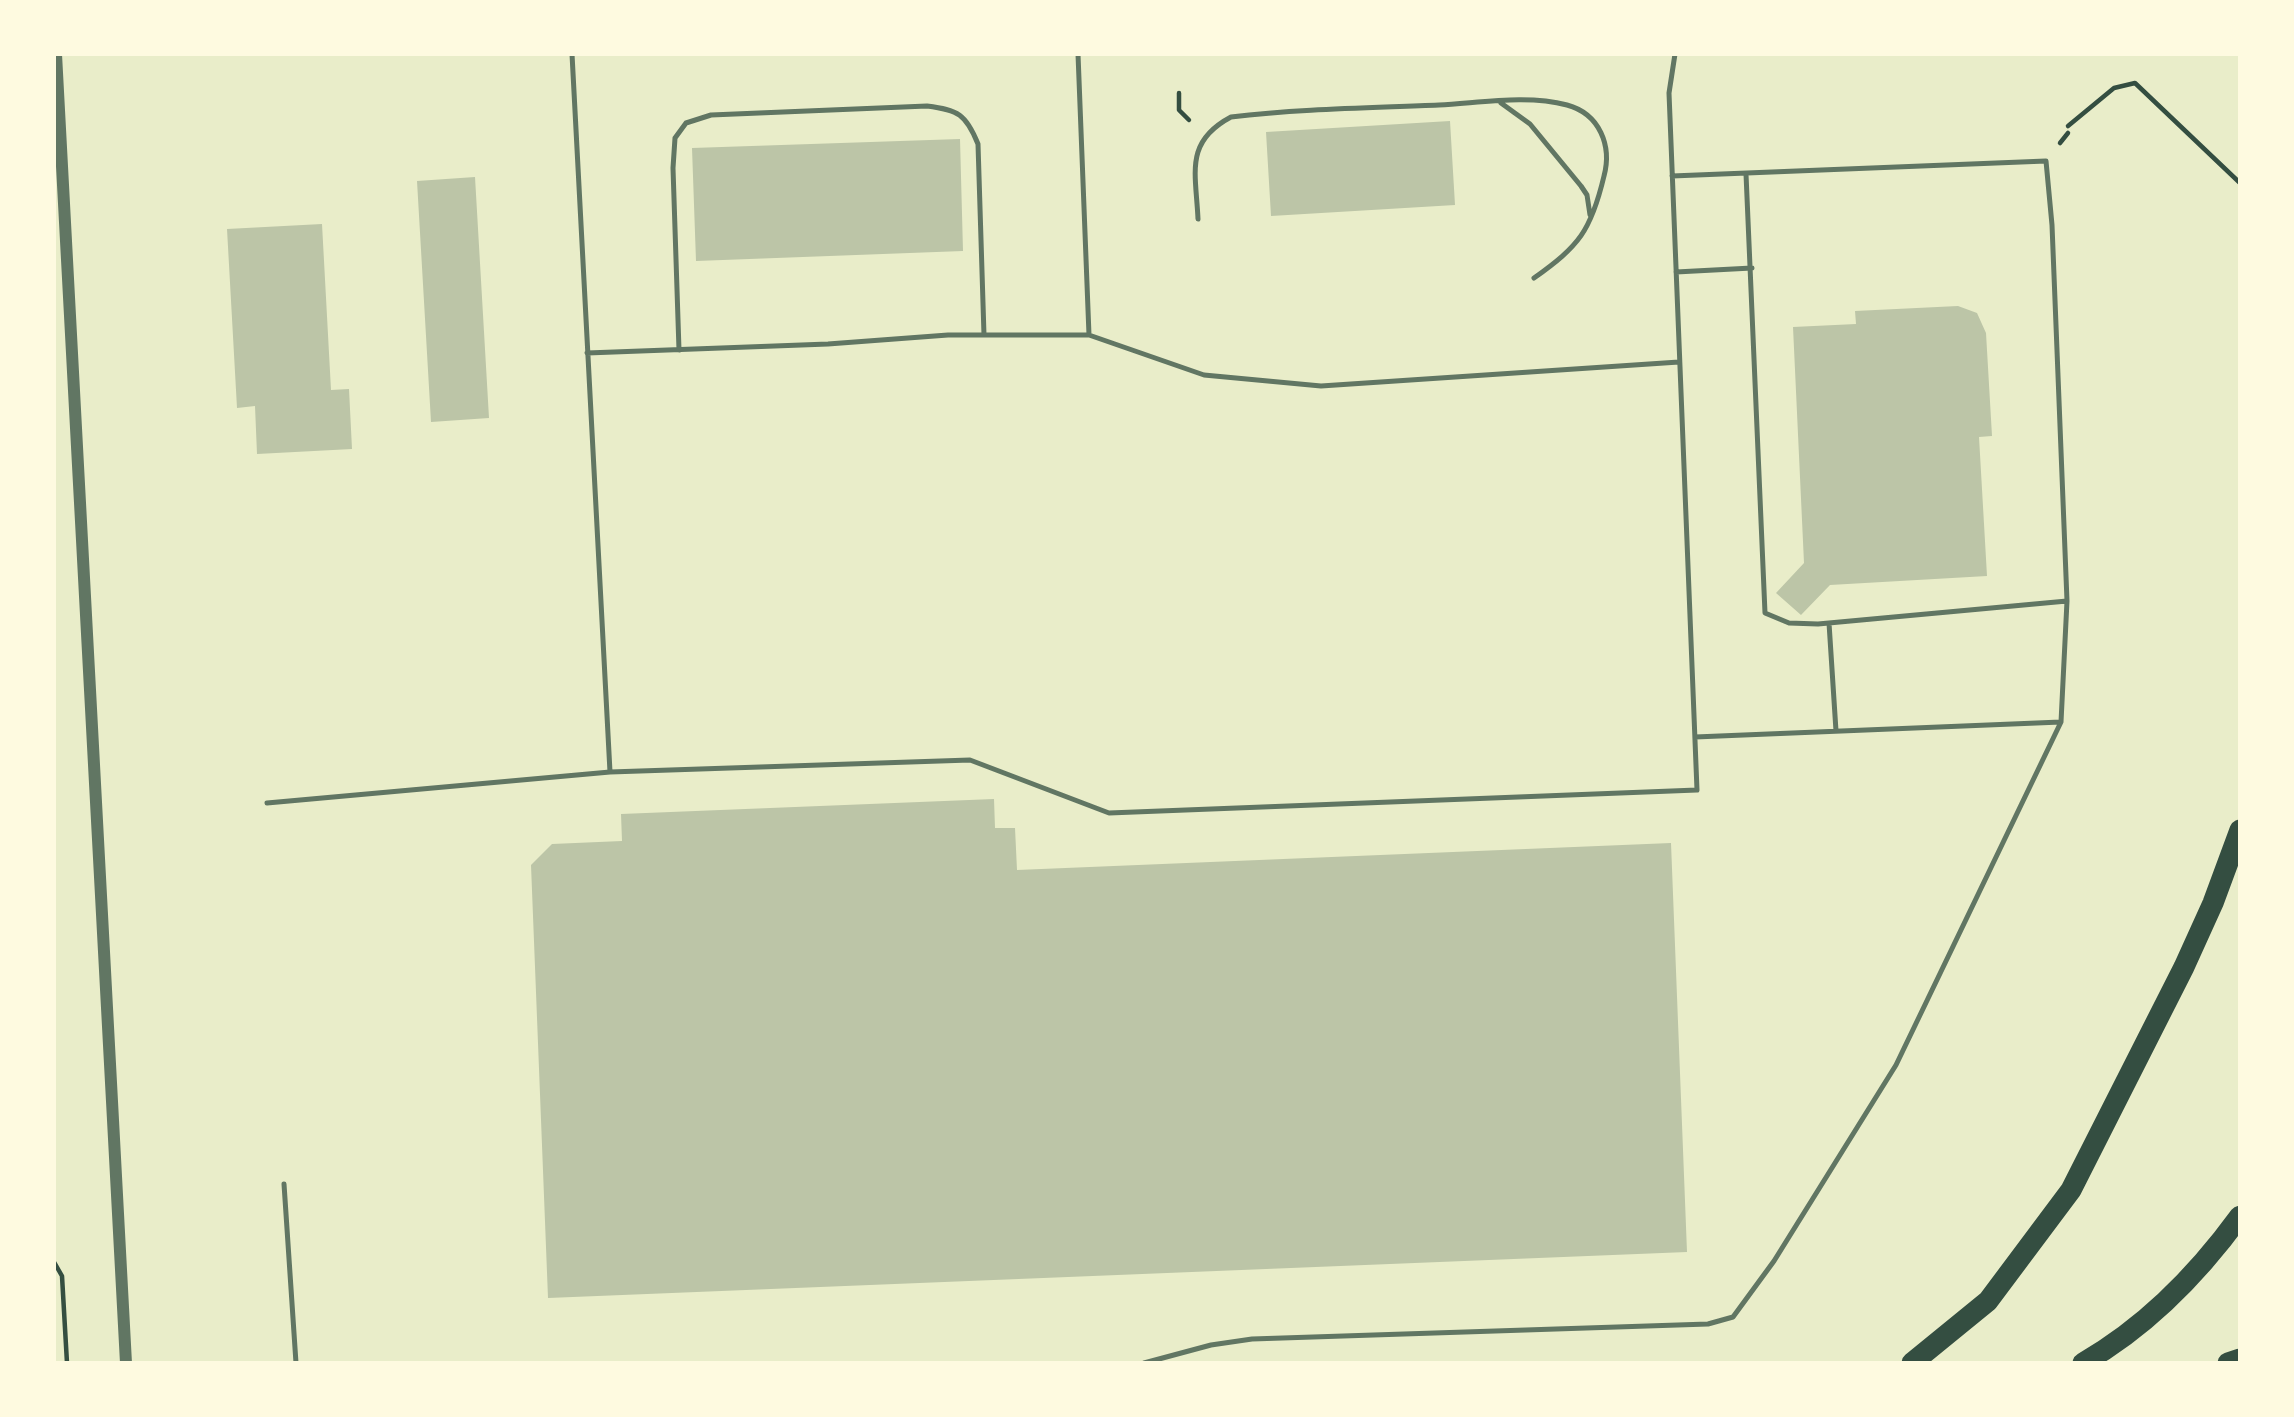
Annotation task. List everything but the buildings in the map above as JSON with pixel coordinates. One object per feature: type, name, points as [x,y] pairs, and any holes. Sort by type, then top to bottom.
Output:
[{"type":"highway","points":[[1912,1363],[1988,1301],[2071,1190],[2184,967],[2213,903],[2240,830]]},
{"type":"highway","points":[[2083,1363],[2146,1319],[2172,1296],[2240,1216]]},
{"type":"highway","points":[[2228,1363],[2240,1360]]},
{"type":"street","points":[[56,54],[126,1363]]},
{"type":"lane","points":[[572,54],[610,772]]},
{"type":"lane","points":[[1078,54],[1088,335]]},
{"type":"lane","points":[[267,803],[610,772],[970,760],[1109,813],[1697,790],[1669,93],[1675,54]]},
{"type":"lane","points":[[1198,219],[1196,158],[1203,136],[1231,117],[1498,102],[1544,101],[1568,105],[1587,116],[1602,132],[1608,147],[1607,165],[1591,222],[1577,245],[1534,278]]},
{"type":"lane","points":[[1498,102],[1519,113],[1530,124],[1581,186],[1590,207],[1591,222]]},
{"type":"lane","points":[[679,350],[673,168],[676,138],[686,123],[711,115],[927,106],[951,109],[970,123],[978,144],[984,335]]},
{"type":"lane","points":[[1144,1363],[1211,1345],[1252,1339],[1708,1324],[1733,1317],[1773,1261],[1896,1065],[2061,722],[2067,601],[2052,225],[2046,161],[1672,176]]},
{"type":"lane","points":[[1746,174],[1765,613],[1789,623],[1829,623],[2067,601]]},
{"type":"lane","points":[[1676,272],[1752,268]]},
{"type":"lane","points":[[587,353],[984,335],[1088,335],[1204,375],[1321,386],[1679,362]]},
{"type":"lane","points":[[1829,623],[1836,731]]},
{"type":"lane","points":[[1695,737],[2061,722]]},
{"type":"lane","points":[[284,1184],[296,1363]]},
{"type":"path","points":[[2068,126],[2114,88],[2135,83],[2240,183]]},
{"type":"path","points":[[1179,93],[1180,110],[1203,136]]},
{"type":"path","points":[[54,1262],[62,1276],[67,1363]]}]
